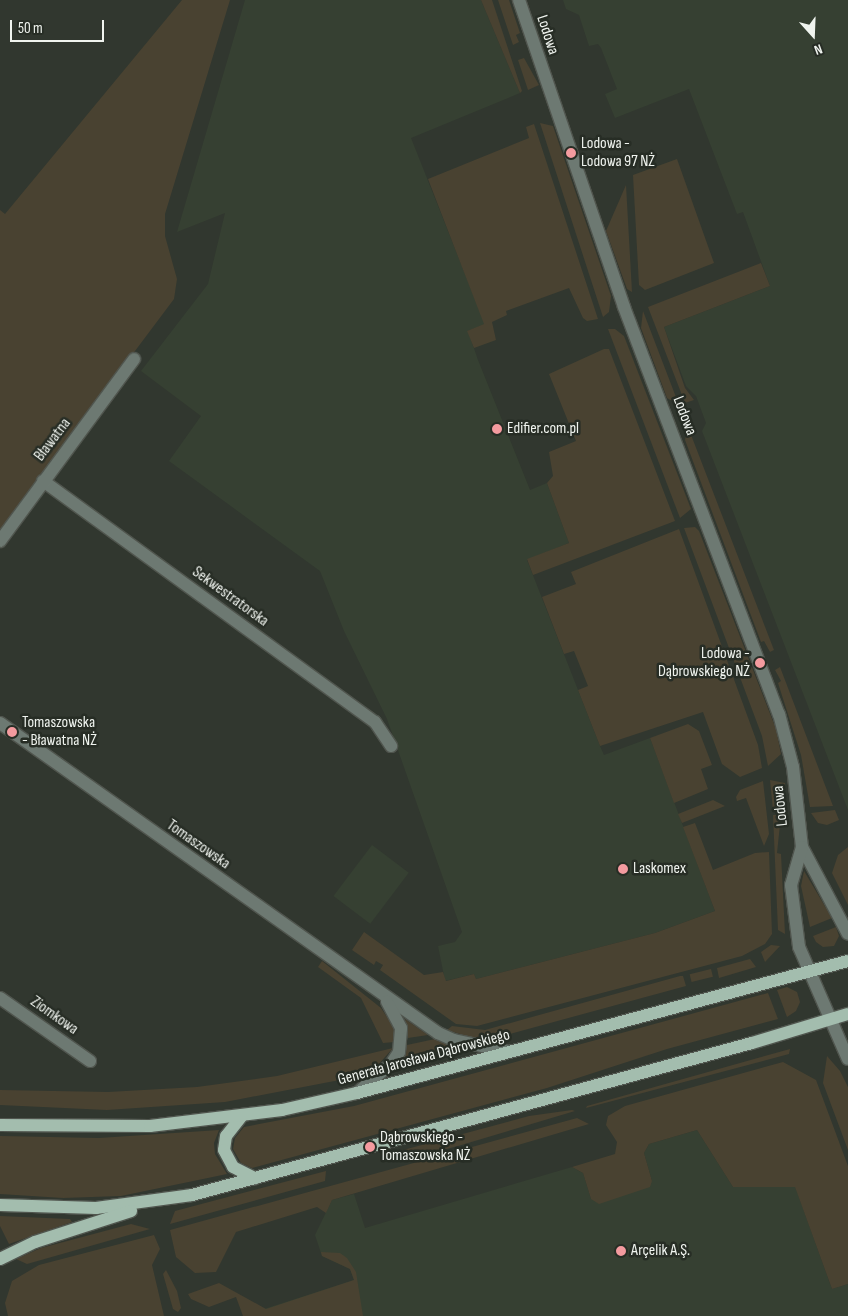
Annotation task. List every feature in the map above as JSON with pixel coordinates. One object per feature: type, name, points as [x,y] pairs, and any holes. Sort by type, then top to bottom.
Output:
[{"type":"main road","name":"Generała Jarosława Dąbrowskiego","points":[[0,1125],[150,1126],[241,1117],[357,1093],[848,961]]},
{"type":"main road","points":[[0,1260],[35,1242],[157,1202],[255,1178],[848,1014]]},
{"type":"main road","points":[[241,1117],[226,1136],[224,1150],[233,1168],[255,1178]]},
{"type":"main road","points":[[0,1205],[69,1210],[157,1202]]},
{"type":"street","name":"Lodowa","points":[[518,0],[624,308],[779,714],[793,767],[802,847],[848,934]]},
{"type":"street","name":"Bławatna","points":[[0,541],[134,359]]},
{"type":"street","name":"Sekwestratorska","points":[[43,481],[375,722],[391,746]]},
{"type":"street","name":"Tomaszowska","points":[[0,724],[376,992],[454,1040],[509,1052]]},
{"type":"street","name":"Lodowa","points":[[802,847],[791,885],[798,940],[808,971],[848,1059]]},
{"type":"street","name":"Tomaszowska","points":[[357,1093],[391,1064],[401,1046],[398,1018],[376,992]]},
{"type":"street","name":"Ziomkowa","points":[[0,998],[90,1061]]},
{"type":"shaded area","points":[[182,0],[230,0],[165,214],[165,236],[177,279],[174,299],[0,531],[0,210],[5,214]]},
{"type":"shaded area","points":[[245,0],[481,0],[520,93],[411,138],[485,324],[468,331],[478,360],[530,490],[547,483],[569,543],[527,560],[600,746],[604,755],[650,738],[715,911],[655,933],[476,979],[474,974],[445,981],[438,946],[455,942],[462,932],[387,719],[344,631],[320,571],[169,461],[201,416],[141,371],[208,284],[225,213],[177,232]]},
{"type":"shaded area","points":[[481,0],[492,0],[522,91],[520,93]]},
{"type":"shaded area","points":[[498,0],[509,0],[520,33],[516,35],[519,42],[513,45]]},
{"type":"shaded area","points":[[563,0],[848,0],[848,810],[702,431],[706,423],[696,396],[686,386],[664,327],[770,286],[743,212],[737,214],[689,89],[615,118],[605,94],[617,89],[601,48],[598,44],[589,46],[579,15],[566,9]]},
{"type":"shaded area","points":[[524,58],[539,85],[528,90],[518,60]]},
{"type":"shaded area","points":[[540,123],[553,126],[611,296],[609,312],[603,317]]},
{"type":"shaded area","points":[[534,124],[598,319],[587,321],[583,318],[569,288],[506,311],[507,315],[492,322],[496,340],[474,348],[467,331],[484,324],[428,179],[529,138],[526,127]]},
{"type":"shaded area","points":[[677,159],[714,263],[645,290],[639,285],[633,175]]},
{"type":"shaded area","points":[[626,185],[632,292],[627,289],[606,231]]},
{"type":"shaded area","points":[[761,263],[770,286],[664,327],[685,388],[694,400],[685,403],[648,307]]},
{"type":"shaded area","points":[[643,311],[679,405],[667,398],[641,328]]},
{"type":"shaded area","points":[[608,329],[615,329],[624,336],[691,509],[680,518]]},
{"type":"shaded area","points":[[604,349],[609,349],[675,521],[533,575],[527,559],[569,543],[547,483],[553,476],[549,452],[576,441],[549,374]]},
{"type":"shaded area","points":[[688,427],[774,650],[770,652],[764,641],[761,642],[685,440]]},
{"type":"shaded area","points":[[695,527],[699,531],[776,729],[781,754],[768,766],[762,736],[684,528]]},
{"type":"shaded area","points":[[679,529],[758,745],[762,768],[740,777],[722,764],[703,712],[600,746],[578,690],[588,686],[574,651],[564,654],[542,597],[576,584],[571,572]]},
{"type":"shaded area","points":[[780,667],[833,806],[810,807],[801,755],[778,683],[781,681],[775,670]]},
{"type":"shaded area","points":[[688,724],[699,731],[712,765],[701,769],[708,789],[674,803],[650,738]]},
{"type":"shaded area","points":[[770,780],[785,783],[785,809],[773,811]]},
{"type":"shaded area","points":[[763,781],[769,834],[764,846],[746,798],[737,801],[736,797],[740,790]]},
{"type":"shaded area","points":[[713,800],[725,806],[682,823],[678,814]]},
{"type":"shaded area","points":[[835,810],[839,820],[827,825],[818,823],[811,813]]},
{"type":"shaded area","points":[[773,815],[781,815],[777,853],[781,854],[785,934],[778,930]]},
{"type":"shaded area","points":[[695,823],[713,870],[755,853],[769,852],[772,934],[765,944],[742,956],[477,1026],[456,1024],[380,970],[383,965],[376,961],[374,965],[352,950],[364,932],[424,975],[443,972],[446,981],[474,974],[476,979],[655,933],[715,911],[683,827]]},
{"type":"shaded area","points":[[372,845],[409,873],[370,924],[333,896]]},
{"type":"shaded area","points":[[848,847],[848,905],[832,873],[838,855]]},
{"type":"shaded area","points":[[804,871],[832,918],[810,927],[801,886]]},
{"type":"shaded area","points":[[836,927],[839,936],[834,946],[823,947],[816,942],[813,936]]},
{"type":"shaded area","points":[[771,945],[780,946],[765,962],[761,952]]},
{"type":"shaded area","points":[[750,959],[756,967],[719,978],[717,968]]},
{"type":"shaded area","points":[[322,961],[381,1008],[395,1029],[395,1042],[383,1043],[361,998],[318,967]]},
{"type":"shaded area","points":[[711,969],[713,977],[692,982],[690,974]]},
{"type":"shaded area","points":[[683,976],[686,986],[506,1035],[473,1038],[447,1030],[452,1026],[485,1030]]},
{"type":"shaded area","points":[[787,987],[797,992],[800,1002],[796,1011],[787,1017],[777,990]]},
{"type":"shaded area","points":[[768,993],[778,1019],[667,1049],[547,1088],[252,1168],[241,1163],[233,1149],[235,1138],[244,1127],[354,1106]]},
{"type":"shaded area","points":[[405,1019],[428,1035],[408,1038]]},
{"type":"shaded area","points":[[435,1039],[457,1048],[399,1064],[407,1045]]},
{"type":"shaded area","points":[[393,1048],[378,1065],[350,1078],[225,1102],[107,1110],[0,1105],[0,1090],[108,1092],[197,1087],[277,1076]]},
{"type":"shaded area","points":[[790,1049],[789,1054],[586,1108],[587,1106]]},
{"type":"shaded area","points":[[827,1056],[840,1071],[848,1087],[848,1150],[823,1083]]},
{"type":"shaded area","points":[[783,1062],[816,1080],[848,1166],[848,1284],[832,1289],[795,1187],[733,1187],[697,1130],[649,1144],[644,1153],[652,1181],[650,1187],[599,1204],[591,1199],[583,1173],[572,1167],[615,1154],[617,1142],[606,1125],[608,1116],[625,1106]]},
{"type":"shaded area","points":[[575,1111],[458,1146],[400,1161],[393,1159],[392,1153],[529,1116]]},
{"type":"shaded area","points":[[577,1118],[589,1124],[332,1200],[326,1213],[317,1207],[236,1232],[216,1272],[195,1273],[176,1257],[170,1230]]},
{"type":"shaded area","points":[[219,1130],[214,1143],[215,1154],[227,1174],[121,1196],[63,1198],[0,1194],[0,1136],[99,1138]]},
{"type":"shaded area","points":[[697,1130],[733,1187],[795,1186],[832,1289],[848,1284],[848,1316],[242,1316],[354,1280],[350,1269],[322,1256],[315,1235],[332,1200],[354,1194],[365,1228],[572,1167],[583,1173],[591,1199],[652,1181],[644,1153],[649,1144]]},
{"type":"shaded area","points":[[326,1171],[325,1181],[170,1224],[175,1211]]},
{"type":"shaded area","points":[[0,1216],[70,1219],[72,1222],[9,1244],[0,1226]]},
{"type":"shaded area","points":[[131,1224],[150,1229],[27,1264],[16,1259],[41,1248]]},
{"type":"shaded area","points":[[154,1235],[160,1249],[152,1265],[164,1316],[8,1316],[5,1303],[12,1281],[39,1265]]},
{"type":"shaded area","points":[[321,1252],[340,1253],[347,1258],[356,1272],[363,1316],[243,1316],[236,1297],[209,1307],[191,1299],[188,1294],[219,1283],[266,1309],[354,1280],[350,1269],[322,1256]]},
{"type":"shaded area","points":[[166,1270],[177,1291],[181,1308],[178,1312],[173,1309],[163,1274]]},
{"type":"place","name":"Lodowa - Lodowa 97 NŻ","points":[[571,153]]},
{"type":"place","name":"Edifier.com.pl","points":[[497,429]]},
{"type":"place","name":"Lodowa - Dąbrowskiego NŻ","points":[[760,663]]},
{"type":"place","name":"Tomaszowska - Bławatna NŻ","points":[[12,732]]},
{"type":"place","name":"Laskomex","points":[[623,869]]},
{"type":"place","name":"Dąbrowskiego - Tomaszowska NŻ","points":[[370,1147]]},
{"type":"place","name":"Arçelik A.Ş.","points":[[621,1251]]}]
